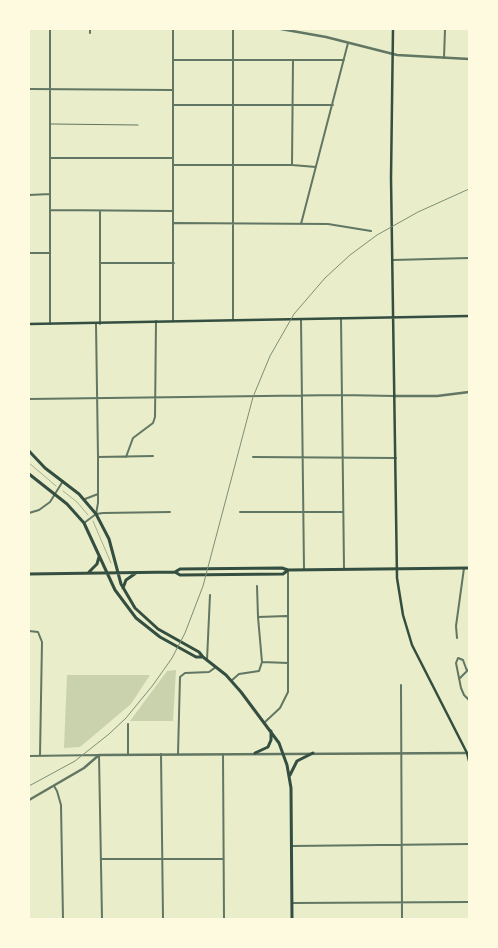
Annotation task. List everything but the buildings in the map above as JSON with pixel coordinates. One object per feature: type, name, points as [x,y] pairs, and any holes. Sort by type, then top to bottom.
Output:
[{"type":"main road","points":[[393,29],[396,569],[403,615],[412,645],[469,752],[469,761]]},
{"type":"main road","points":[[29,324],[469,316]]},
{"type":"main road","points":[[29,451],[45,468],[85,499],[96,514],[109,539],[117,572],[123,589],[131,602],[147,619],[164,632],[199,652],[231,681],[270,731],[283,753],[290,776],[292,919]]},
{"type":"main road","points":[[29,474],[71,508],[84,522],[106,572],[124,603],[148,628],[193,655],[203,657]]},
{"type":"main road","points":[[88,572],[98,562],[99,554]]},
{"type":"main road","points":[[29,574],[88,572],[175,572],[180,575],[282,574],[288,570],[469,568]]},
{"type":"main road","points":[[123,589],[126,580],[137,572]]},
{"type":"main road","points":[[255,753],[268,747],[270,731]]},
{"type":"main road","points":[[290,776],[296,761],[313,753]]},
{"type":"street","points":[[50,29],[50,324]]},
{"type":"street","points":[[173,29],[173,321]]},
{"type":"street","points":[[233,29],[233,320]]},
{"type":"street","points":[[281,29],[392,54],[469,59]]},
{"type":"street","points":[[444,58],[445,29]]},
{"type":"street","points":[[301,224],[348,43]]},
{"type":"street","points":[[173,60],[344,60]]},
{"type":"street","points":[[292,165],[293,60]]},
{"type":"street","points":[[29,89],[172,90]]},
{"type":"street","points":[[173,105],[333,105]]},
{"type":"street","points":[[51,158],[173,158]]},
{"type":"street","points":[[173,165],[292,165],[316,167]]},
{"type":"street","points":[[29,196],[50,194]]},
{"type":"street","points":[[50,210],[173,211]]},
{"type":"street","points":[[96,514],[98,494],[96,398],[100,211]]},
{"type":"street","points":[[173,224],[328,224],[371,231]]},
{"type":"street","points":[[29,253],[50,253]]},
{"type":"street","points":[[393,260],[469,258]]},
{"type":"street","points":[[100,263],[174,263]]},
{"type":"street","points":[[340,318],[344,570]]},
{"type":"street","points":[[302,319],[304,570]]},
{"type":"street","points":[[126,457],[133,438],[154,420],[156,398],[156,321]]},
{"type":"street","points":[[29,399],[341,395],[437,396],[469,392],[469,396]]},
{"type":"street","points":[[98,457],[153,456]]},
{"type":"street","points":[[253,457],[396,458]]},
{"type":"street","points":[[29,513],[43,508],[55,495],[63,482]]},
{"type":"street","points":[[85,499],[98,494]]},
{"type":"street","points":[[84,522],[96,514],[170,512]]},
{"type":"street","points":[[240,512],[343,512]]},
{"type":"street","points":[[457,638],[456,626],[464,568]]},
{"type":"street","points":[[264,723],[278,711],[288,689],[288,570]]},
{"type":"street","points":[[231,681],[239,674],[259,671],[262,662],[257,586]]},
{"type":"street","points":[[207,660],[210,595]]},
{"type":"street","points":[[258,617],[287,616]]},
{"type":"street","points":[[29,631],[38,632],[42,642],[40,755]]},
{"type":"street","points":[[459,678],[468,670],[462,658],[456,660],[459,678],[462,691],[469,700]]},
{"type":"street","points":[[262,662],[288,663]]},
{"type":"street","points":[[464,663],[469,664]]},
{"type":"street","points":[[178,754],[181,675],[185,673],[204,673],[216,667]]},
{"type":"street","points":[[401,685],[402,919]]},
{"type":"street","points":[[128,724],[128,754]]},
{"type":"street","points":[[29,756],[469,752]]},
{"type":"street","points":[[161,754],[163,919]]},
{"type":"street","points":[[223,754],[224,919]]},
{"type":"street","points":[[29,800],[84,768],[99,755]]},
{"type":"street","points":[[99,755],[102,919]]},
{"type":"street","points":[[54,786],[61,805],[63,919]]},
{"type":"street","points":[[292,846],[469,844]]},
{"type":"street","points":[[101,860],[223,859]]},
{"type":"street","points":[[293,903],[469,902]]},
{"type":"lane","points":[[50,124],[138,125]]},
{"type":"green space","points":[[176,670],[173,721],[130,721],[167,671]]},
{"type":"green space","points":[[67,675],[150,675],[131,704],[80,747],[64,748]]},
{"type":"waterway","points":[[29,463],[56,486]]},
{"type":"waterway","points":[[63,491],[77,502],[88,515]]},
{"type":"waterway","points":[[93,521],[111,563]]},
{"type":"railway","points":[[29,786],[75,761],[109,734],[126,718],[172,658],[185,633],[203,586],[253,397],[270,356],[294,314],[325,278],[350,255],[377,235],[418,212],[469,189]]}]
